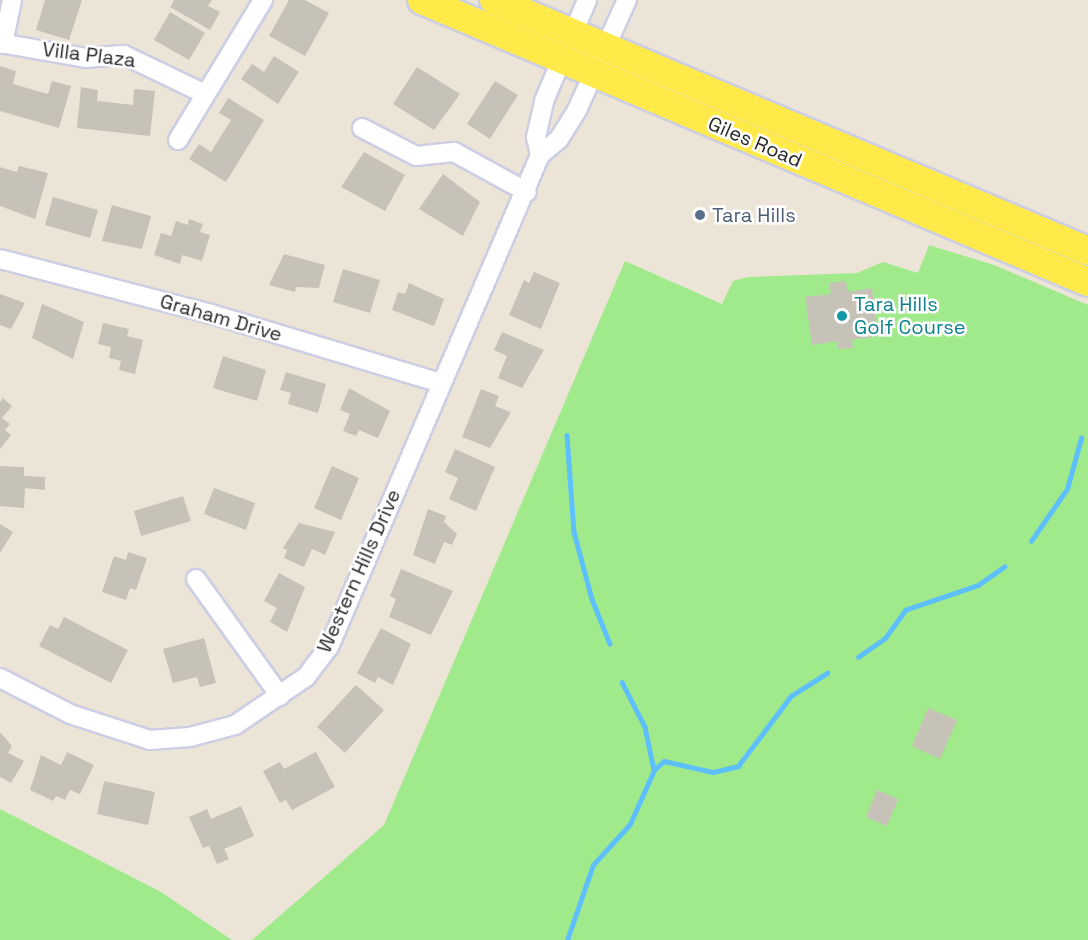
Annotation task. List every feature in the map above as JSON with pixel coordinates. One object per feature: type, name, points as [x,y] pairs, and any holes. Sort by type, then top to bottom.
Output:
[{"type":"main road","name":"Giles Road","points":[[422,0],[1088,282]]},
{"type":"main road","name":"Giles Road","points":[[494,0],[1088,251]]},
{"type":"street","name":"Villa Plaza","points":[[12,0],[1,43],[86,58],[124,55],[152,64],[203,93]]},
{"type":"street","points":[[178,140],[203,93],[262,0]]},
{"type":"street","name":"Western Hills Drive","points":[[540,155],[536,137],[540,115],[587,0]]},
{"type":"street","name":"Western Hills Drive","points":[[0,678],[70,714],[150,740],[190,737],[235,725],[306,677],[329,647],[441,383],[527,192],[540,155],[559,139],[595,74],[627,0]]},
{"type":"street","points":[[362,128],[416,156],[454,152],[527,192]]},
{"type":"street","name":"Graham Drive","points":[[0,259],[211,314],[441,383]]},
{"type":"street","points":[[196,579],[280,696]]},
{"type":"green space","name":"Tara Hills Golf Course","points":[[929,245],[994,265],[1088,305],[1088,940],[252,940],[384,825],[625,261],[722,304],[733,281],[748,277],[857,273],[883,262],[918,273]]},
{"type":"green space","points":[[0,809],[161,892],[232,940],[0,940]]},
{"type":"building","points":[[45,0],[82,0],[69,40],[36,30]]},
{"type":"building","points":[[174,0],[212,0],[208,6],[220,12],[210,30],[170,7]]},
{"type":"building","points":[[289,0],[305,0],[329,13],[305,56],[269,36]]},
{"type":"building","points":[[170,12],[205,33],[189,60],[154,40]]},
{"type":"building","points":[[274,56],[299,72],[278,104],[241,79],[252,64],[264,72]]},
{"type":"building","points":[[0,66],[16,71],[13,84],[48,94],[52,81],[71,86],[59,128],[0,111]]},
{"type":"building","points":[[417,67],[460,94],[434,130],[393,104]]},
{"type":"building","points":[[495,81],[518,95],[490,139],[467,124]]},
{"type":"building","points":[[81,87],[98,90],[97,101],[133,105],[134,89],[155,91],[150,136],[77,128]]},
{"type":"building","points":[[228,98],[264,120],[226,182],[189,159],[199,144],[211,152],[231,120],[219,113]]},
{"type":"building","points":[[364,152],[405,175],[385,211],[341,187]]},
{"type":"building","points":[[19,166],[48,173],[35,219],[0,206],[0,167],[17,172]]},
{"type":"building","points":[[443,174],[480,202],[463,236],[419,209]]},
{"type":"building","points":[[53,197],[98,210],[90,238],[45,225]]},
{"type":"building","points":[[112,205],[151,216],[142,249],[102,241]]},
{"type":"building","points":[[189,219],[203,224],[200,232],[210,235],[202,261],[182,255],[180,264],[154,255],[161,233],[171,236],[176,221],[188,225]]},
{"type":"building","points":[[284,254],[325,265],[319,288],[296,287],[295,292],[269,285]]},
{"type":"building","points":[[343,269],[380,280],[370,313],[333,302]]},
{"type":"building","points":[[534,272],[560,283],[541,329],[509,315],[524,280],[529,283]]},
{"type":"building","name":"Tara Hills Golf Course","points":[[846,281],[847,292],[872,288],[878,336],[852,340],[853,348],[838,349],[838,341],[812,345],[805,297],[831,294],[829,283]]},
{"type":"building","points":[[409,283],[444,299],[434,326],[392,310],[398,292],[405,294]]},
{"type":"building","points":[[0,294],[25,303],[11,329],[0,325]]},
{"type":"building","points":[[42,304],[84,322],[73,359],[32,338]]},
{"type":"building","points":[[103,323],[129,329],[127,336],[143,340],[135,374],[119,370],[121,361],[109,358],[111,347],[98,344]]},
{"type":"building","points":[[502,332],[544,350],[522,388],[498,378],[507,356],[494,350]]},
{"type":"building","points":[[223,356],[266,370],[257,401],[213,388]]},
{"type":"building","points":[[286,372],[326,384],[318,413],[288,404],[291,393],[280,390]]},
{"type":"building","points":[[349,388],[390,411],[378,438],[359,430],[356,436],[343,431],[350,414],[340,410]]},
{"type":"building","points":[[481,389],[499,396],[495,406],[511,412],[490,448],[462,437]]},
{"type":"building","points":[[3,398],[12,406],[2,418],[10,424],[5,430],[11,435],[0,449],[0,402]]},
{"type":"building","points":[[455,449],[495,467],[476,511],[449,499],[458,478],[445,472]]},
{"type":"building","points":[[0,466],[24,467],[24,476],[45,477],[45,490],[25,488],[24,508],[0,506]]},
{"type":"building","points":[[332,466],[359,478],[341,520],[314,508]]},
{"type":"building","points":[[214,488],[255,503],[246,530],[204,514]]},
{"type":"building","points":[[183,496],[191,521],[141,536],[134,511]]},
{"type":"building","points":[[428,509],[446,516],[444,522],[457,534],[452,545],[444,542],[435,564],[413,555]]},
{"type":"building","points":[[299,523],[335,532],[325,555],[312,549],[304,567],[284,558],[287,550],[283,548]]},
{"type":"building","points":[[0,524],[13,532],[0,553]]},
{"type":"building","points":[[128,552],[147,558],[136,590],[130,588],[126,600],[102,592],[114,556],[126,560]]},
{"type":"building","points":[[401,569],[453,591],[431,635],[389,617],[396,599],[390,596]]},
{"type":"building","points":[[279,573],[305,587],[287,632],[270,622],[277,608],[264,601]]},
{"type":"building","points":[[64,617],[128,650],[111,683],[39,646],[50,625],[58,629]]},
{"type":"building","points":[[381,628],[411,644],[393,685],[378,677],[375,683],[357,673]]},
{"type":"building","points":[[204,638],[216,683],[200,687],[197,677],[173,683],[163,649]]},
{"type":"building","points":[[356,685],[384,710],[345,753],[317,727]]},
{"type":"building","points":[[928,708],[957,720],[940,759],[912,746]]},
{"type":"building","points":[[0,732],[12,746],[8,753],[24,761],[11,783],[0,777]]},
{"type":"building","points":[[67,752],[94,765],[80,794],[70,790],[65,800],[56,796],[53,801],[30,790],[41,755],[61,765]]},
{"type":"building","points":[[316,752],[335,787],[292,810],[286,800],[280,803],[263,771],[280,762],[284,769]]},
{"type":"building","points":[[104,781],[155,792],[148,825],[97,814]]},
{"type":"building","points":[[877,790],[898,799],[887,826],[866,817]]},
{"type":"building","points":[[241,806],[254,836],[224,849],[229,859],[217,864],[209,846],[203,848],[189,817],[207,809],[211,819]]},
{"type":"waterway","points":[[567,435],[574,532],[592,599],[610,644]]},
{"type":"waterway","points":[[1031,541],[1067,489],[1081,438]]},
{"type":"waterway","points":[[858,657],[885,638],[905,610],[978,585],[1004,567]]},
{"type":"waterway","points":[[567,940],[593,865],[630,824],[654,770],[664,761],[713,772],[738,766],[791,696],[827,673]]},
{"type":"waterway","points":[[622,682],[645,727],[654,770]]},
{"type":"place","name":"Tara Hills","points":[[700,215]]},
{"type":"place","name":"Tara Hills Golf Course","points":[[842,316]]}]
